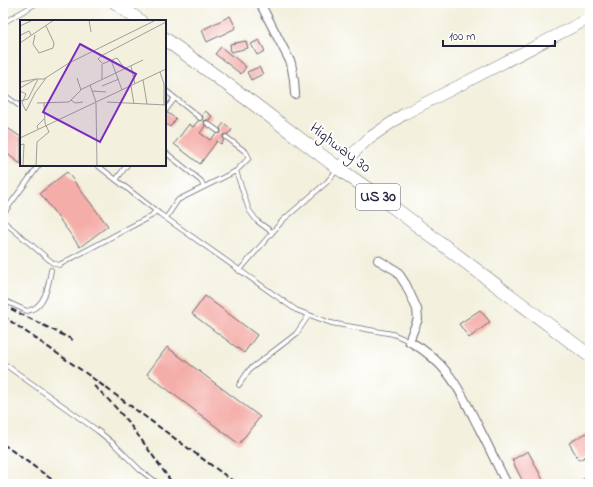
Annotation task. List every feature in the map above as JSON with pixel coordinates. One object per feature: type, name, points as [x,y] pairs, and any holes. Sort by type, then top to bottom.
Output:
[{"type":"highway","points":[[116,3],[139,20]]},
{"type":"highway","name":"Highway 30","points":[[166,40],[338,168],[389,204],[590,356]]},
{"type":"main road","points":[[338,168],[368,139],[404,114],[590,18]]},
{"type":"street","points":[[260,3],[291,63],[295,94]]},
{"type":"street","points":[[378,260],[397,271],[406,285],[417,309],[418,319],[409,341],[427,352],[440,363],[454,381],[507,484]]},
{"type":"street","points":[[584,484],[590,481]]},
{"type":"lane","points":[[3,23],[37,3]]},
{"type":"lane","points":[[166,91],[200,118]]},
{"type":"lane","points":[[3,95],[20,106]]},
{"type":"lane","points":[[166,110],[175,98]]},
{"type":"lane","points":[[207,123],[218,131]]},
{"type":"lane","points":[[166,218],[178,200],[236,171],[248,158],[246,152],[226,137]]},
{"type":"lane","points":[[166,153],[201,181],[204,187]]},
{"type":"lane","points":[[3,214],[38,166]]},
{"type":"lane","points":[[98,166],[156,211],[296,310],[331,323],[393,334],[409,341]]},
{"type":"lane","points":[[116,180],[126,166]]},
{"type":"lane","points":[[239,271],[283,220],[327,182],[338,168]]},
{"type":"lane","points":[[236,171],[249,210],[257,221],[272,232]]},
{"type":"lane","points":[[3,221],[53,263],[60,265],[151,216],[156,211]]},
{"type":"lane","points":[[3,300],[27,311],[37,306],[47,290],[51,270]]},
{"type":"lane","points":[[239,384],[249,370],[296,334],[309,315]]},
{"type":"lane","points":[[3,363],[98,431],[114,444],[140,470],[159,484]]},
{"type":"building","points":[[230,16],[236,28],[207,42],[202,30]]},
{"type":"building","points":[[259,40],[265,51],[257,55],[251,44]]},
{"type":"building","points":[[246,41],[248,48],[231,52],[230,44]]},
{"type":"building","points":[[221,47],[246,67],[241,74],[215,54]]},
{"type":"building","points":[[259,67],[263,74],[251,80],[247,72]]},
{"type":"building","points":[[205,111],[212,116],[209,120],[204,121],[205,126],[200,133],[210,140],[216,134],[221,133],[220,128],[224,123],[232,130],[228,134],[223,135],[224,140],[221,144],[217,141],[200,164],[174,144],[189,124],[193,127],[198,121],[202,120],[202,115]]},
{"type":"building","points":[[168,113],[176,119],[170,127],[166,124],[166,114]]},
{"type":"building","points":[[3,125],[20,136],[20,163],[3,151]]},
{"type":"building","points":[[67,172],[108,226],[80,247],[40,193]]},
{"type":"building","points":[[205,296],[257,335],[244,353],[192,314]]},
{"type":"building","points":[[480,310],[490,322],[469,338],[459,324]]},
{"type":"building","points":[[167,347],[260,417],[239,444],[147,374]]},
{"type":"building","points":[[590,431],[590,454],[579,460],[569,443]]},
{"type":"building","points":[[528,451],[545,484],[524,484],[512,460]]},
{"type":"railway","points":[[3,305],[75,341]]},
{"type":"railway","points":[[3,316],[87,374],[237,484]]},
{"type":"railway","points":[[94,386],[126,420],[173,484]]},
{"type":"railway","points":[[3,444],[58,484]]}]
